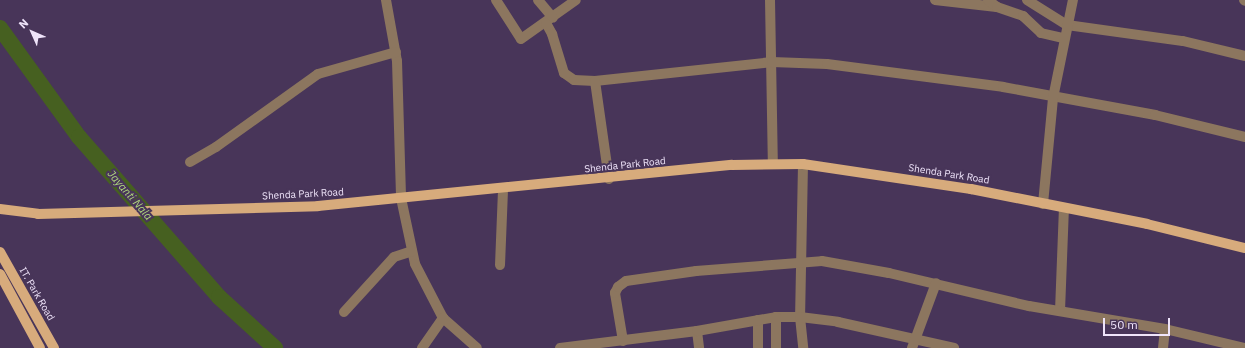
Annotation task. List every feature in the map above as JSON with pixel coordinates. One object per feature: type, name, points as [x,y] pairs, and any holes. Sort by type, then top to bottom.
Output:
[{"type":"main road","name":"Shenda Park Road","points":[[0,209],[38,214],[138,213],[318,206],[609,179],[732,165],[803,164],[971,189],[1245,248]]},
{"type":"main road","name":"IT. Park Road","points":[[0,252],[54,348]]},
{"type":"main road","points":[[0,274],[40,348]]},
{"type":"street","points":[[386,0],[396,52],[399,96],[401,198],[415,264],[426,288],[443,318],[478,348]]},
{"type":"street","points":[[496,0],[521,39],[550,20],[576,0]]},
{"type":"street","points":[[538,0],[550,20],[552,34],[564,73],[574,80],[595,81],[772,62],[826,64],[1003,87],[1052,98],[1155,115],[1245,137]]},
{"type":"street","points":[[770,0],[773,164]]},
{"type":"street","points":[[935,0],[997,7],[1023,16],[1041,33],[1063,38]]},
{"type":"street","points":[[988,0],[997,7]]},
{"type":"street","points":[[1027,0],[1067,25],[1183,40],[1245,56]]},
{"type":"street","points":[[1043,204],[1052,98],[1063,38],[1073,0]]},
{"type":"street","points":[[190,162],[216,147],[318,74],[396,52]]},
{"type":"street","points":[[595,81],[609,179]]},
{"type":"street","points":[[803,164],[800,317],[803,348]]},
{"type":"street","points":[[500,265],[503,189]]},
{"type":"street","points":[[1060,311],[1064,208]]},
{"type":"street","points":[[344,312],[394,257],[412,251]]},
{"type":"street","points":[[623,341],[615,293],[618,287],[626,281],[802,261],[840,263],[936,283],[1029,306],[1165,329],[1245,348]]},
{"type":"street","points":[[915,344],[936,283]]},
{"type":"street","points":[[776,317],[776,348]]},
{"type":"street","points":[[560,348],[697,331],[776,317],[800,317],[838,322],[915,344],[954,348]]},
{"type":"street","points":[[422,348],[443,318]]},
{"type":"street","points":[[758,320],[758,348]]},
{"type":"street","points":[[1163,348],[1165,329]]},
{"type":"street","points":[[697,331],[699,348]]},
{"type":"waterway","name":"Jayanti Nala","points":[[0,28],[79,137],[219,297],[275,348]]}]
